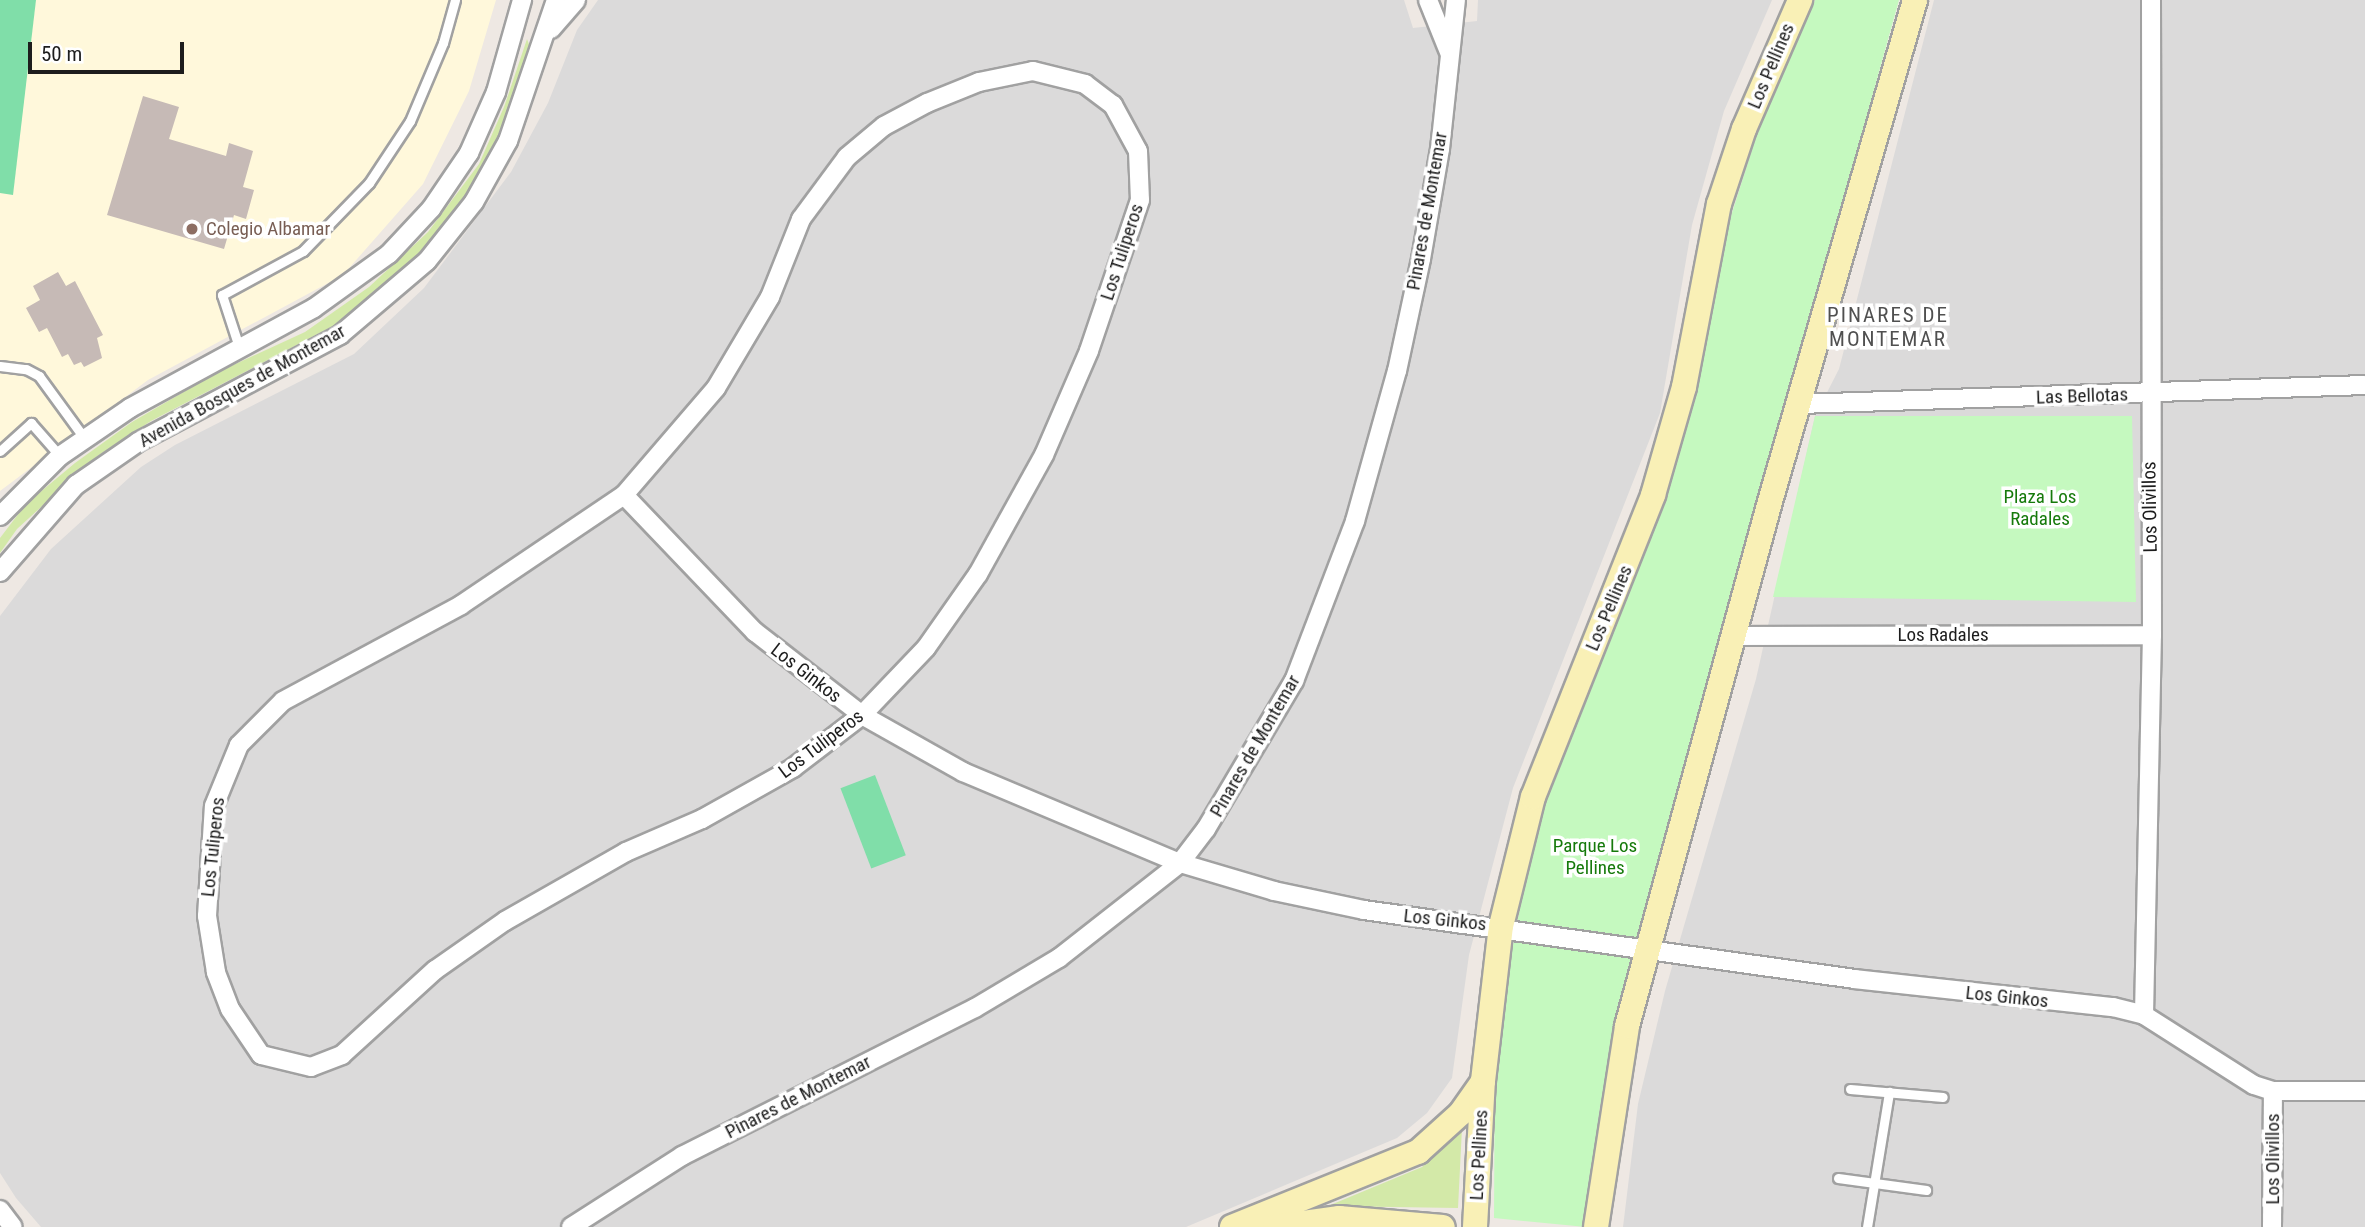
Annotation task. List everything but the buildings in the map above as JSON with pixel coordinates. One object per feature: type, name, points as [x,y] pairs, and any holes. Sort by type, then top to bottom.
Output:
[{"type":"main road","name":"Los Pellines","points":[[1475,1227],[1483,1082],[1501,926],[1532,797],[1656,484],[1684,387],[1724,192],[1774,55],[1800,0]]},
{"type":"main road","points":[[1596,1227],[1627,1026],[1799,404],[1915,0]]},
{"type":"main road","points":[[1232,1227],[1418,1152],[1461,1113],[1483,1082]]},
{"type":"main road","points":[[1275,1227],[1339,1218],[1443,1227]]},
{"type":"street","name":"Avenida Bosques de Montemar","points":[[0,516],[60,456],[130,408],[314,308],[366,274],[431,209],[484,123],[522,0]]},
{"type":"street","name":"Avenida Bosques de Montemar","points":[[0,572],[76,485],[149,436],[307,355],[400,288],[451,232],[492,172],[522,109],[556,0]]},
{"type":"street","points":[[547,35],[576,0]]},
{"type":"street","name":"Pinares de Montemar","points":[[1428,0],[1450,55]]},
{"type":"street","name":"Pinares de Montemar","points":[[571,1227],[682,1156],[1016,985],[1101,928],[1180,863],[1268,732],[1338,576],[1397,371],[1437,163],[1456,0]]},
{"type":"street","name":"Los Olivillos","points":[[2144,1015],[2152,635],[2149,394],[2151,0]]},
{"type":"street","name":"Los Tuliperos","points":[[1016,73],[1069,77],[1113,105],[1133,135],[1142,184],[1128,239],[1090,351],[1044,456],[978,575],[926,648],[862,715],[758,789],[626,852],[505,921],[435,970],[342,1055],[311,1067],[277,1063],[261,1055],[230,1009],[220,984],[207,916],[214,806],[239,745],[283,701],[461,606],[624,495],[716,388],[770,297],[815,195],[864,141],[927,103],[1016,73]]},
{"type":"street","name":"Las Bellotas","points":[[1799,404],[2365,385]]},
{"type":"street","name":"Los Ginkos","points":[[624,495],[755,632],[862,715],[963,772],[1180,863],[1330,904],[1969,993],[2113,1007],[2144,1015],[2238,1075],[2273,1091],[2365,1091]]},
{"type":"street","name":"Los Radales","points":[[1734,636],[2152,635]]},
{"type":"street","name":"Los Olivillos","points":[[2272,1227],[2273,1091]]},
{"type":"street","points":[[0,1210],[13,1227]]},
{"type":"lane","points":[[239,347],[222,295],[303,251],[369,183],[410,121],[443,43],[455,0]]},
{"type":"lane","points":[[0,366],[26,369],[39,376],[85,439]]},
{"type":"lane","points":[[0,451],[31,423],[60,456]]},
{"type":"lane","points":[[1850,1089],[1943,1097]]},
{"type":"lane","points":[[1867,1227],[1889,1092]]},
{"type":"lane","points":[[1838,1178],[1926,1190]]},
{"type":"shaded area","name":"Colegio Albamar","points":[[0,0],[496,0],[469,91],[423,184],[343,275],[148,380],[0,491]]},
{"type":"shaded area","points":[[598,0],[1404,0],[1413,28],[1477,21],[1478,0],[1772,0],[1724,111],[1692,225],[1660,413],[1513,788],[1469,955],[1452,1078],[1427,1113],[1397,1138],[1186,1227],[41,1227],[16,1198],[0,1173],[0,616],[51,549],[141,467],[175,445],[354,354],[424,288],[511,172],[548,103],[577,30]]},
{"type":"shaded area","points":[[1934,0],[2365,0],[2365,1227],[1623,1227],[1638,1104],[1665,991],[1756,679],[1815,416],[1839,369]]},
{"type":"green space","points":[[0,0],[36,0],[13,195],[0,193]]},
{"type":"green space","name":"Parque Los Pellines","points":[[1815,0],[1899,0],[1641,927],[1600,1107],[1586,1227],[1494,1218],[1495,1042],[1532,843],[1757,134]]},
{"type":"green space","points":[[527,39],[532,52],[488,165],[423,250],[387,286],[350,317],[151,421],[96,457],[17,529],[0,553],[0,538],[26,504],[75,463],[132,422],[218,372],[305,332],[369,287],[428,232],[479,164],[504,107]]},
{"type":"green space","name":"Plaza Los Radales","points":[[1815,416],[2132,416],[2136,602],[1773,597]]},
{"type":"green space","points":[[875,775],[906,855],[871,869],[840,788]]},
{"type":"green space","points":[[1462,1128],[1458,1208],[1328,1206],[1422,1167]]},
{"type":"place","name":"Colegio Albamar","points":[[192,229]]},
{"type":"district","name":"PINARES DE MONTEMAR","points":[[1888,327]]}]
